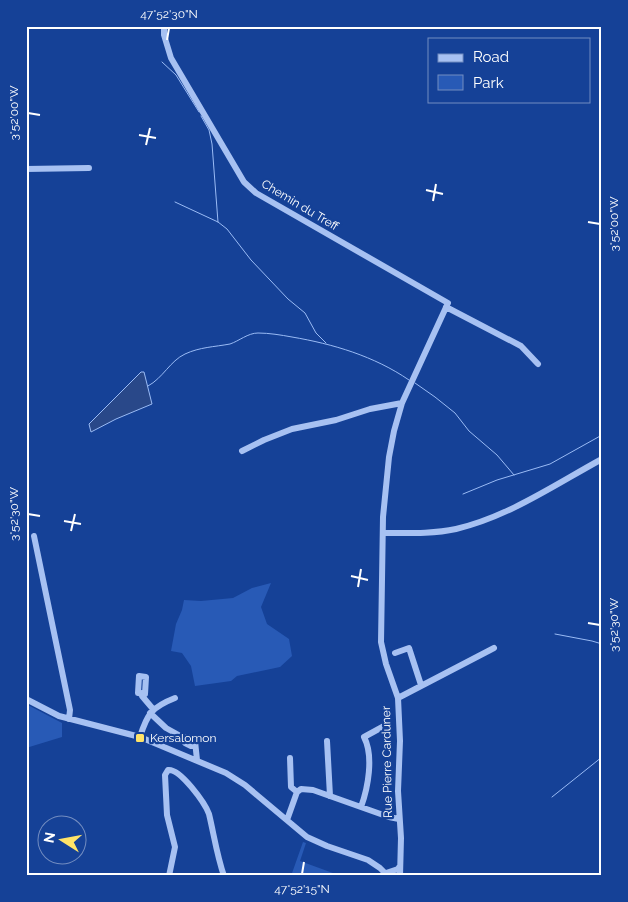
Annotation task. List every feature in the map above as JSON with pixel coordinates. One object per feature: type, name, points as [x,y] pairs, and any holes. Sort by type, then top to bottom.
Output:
[{"type":"street","name":"Chemin du Treff","points":[[164,26],[164,35],[171,58],[244,182],[256,193],[521,346],[538,364]]},
{"type":"street","points":[[26,169],[89,168]]},
{"type":"street","name":"Rue Pierre Carduner","points":[[400,876],[398,791],[400,741],[398,698],[386,664],[381,642],[383,517],[389,457],[402,404],[447,305]]},
{"type":"street","points":[[242,452],[264,440],[292,429],[336,420],[370,409],[402,404]]},
{"type":"street","points":[[383,533],[454,529],[476,524],[499,515],[602,459]]},
{"type":"street","points":[[34,536],[70,710],[69,719]]},
{"type":"street","points":[[395,653],[409,648],[422,685]]},
{"type":"street","points":[[398,698],[494,648]]},
{"type":"street","points":[[142,693],[152,711],[166,728],[184,738],[185,743],[195,746],[197,760]]},
{"type":"street","points":[[140,737],[152,711],[159,704],[175,698]]},
{"type":"street","points":[[26,699],[59,716],[140,737],[197,760],[239,781],[307,837],[333,849],[368,860],[387,874],[398,869],[400,866]]},
{"type":"street","points":[[361,807],[369,780],[368,743],[364,737],[386,725]]},
{"type":"street","points":[[327,741],[330,796]]},
{"type":"street","points":[[290,758],[291,787],[297,792]]},
{"type":"street","points":[[169,876],[175,847],[166,815],[165,775],[171,769],[178,772],[185,779],[207,811],[215,848],[224,876]]},
{"type":"street","points":[[286,820],[297,792],[301,789],[308,789],[399,819]]},
{"type":"green space","points":[[271,583],[261,607],[267,624],[289,639],[292,656],[280,667],[237,676],[231,681],[195,686],[191,666],[182,653],[171,651],[176,624],[184,600],[201,601],[233,598],[252,588]]},
{"type":"green space","points":[[26,704],[62,723],[62,737],[26,748]]},
{"type":"green space","points":[[303,842],[306,843],[300,861],[341,876],[291,876]]},
{"type":"shaded area","points":[[141,372],[144,372],[152,404],[91,432],[89,424]]},
{"type":"waterway","points":[[162,62],[176,75],[199,112]]},
{"type":"waterway","points":[[201,116],[209,130],[212,144],[218,222]]},
{"type":"waterway","points":[[175,202],[218,222],[227,229],[251,260],[288,299],[305,313],[316,333],[326,343]]},
{"type":"waterway","points":[[148,386],[185,354],[230,344],[254,333],[292,337],[338,347],[382,364],[409,380]]},
{"type":"waterway","points":[[415,383],[455,413],[469,431],[497,455],[514,475]]},
{"type":"waterway","points":[[463,494],[497,480],[550,464],[602,435]]},
{"type":"waterway","points":[[555,634],[602,644]]},
{"type":"waterway","points":[[552,797],[602,757]]},
{"type":"place","name":"Kersalomon","points":[[140,738]]}]
